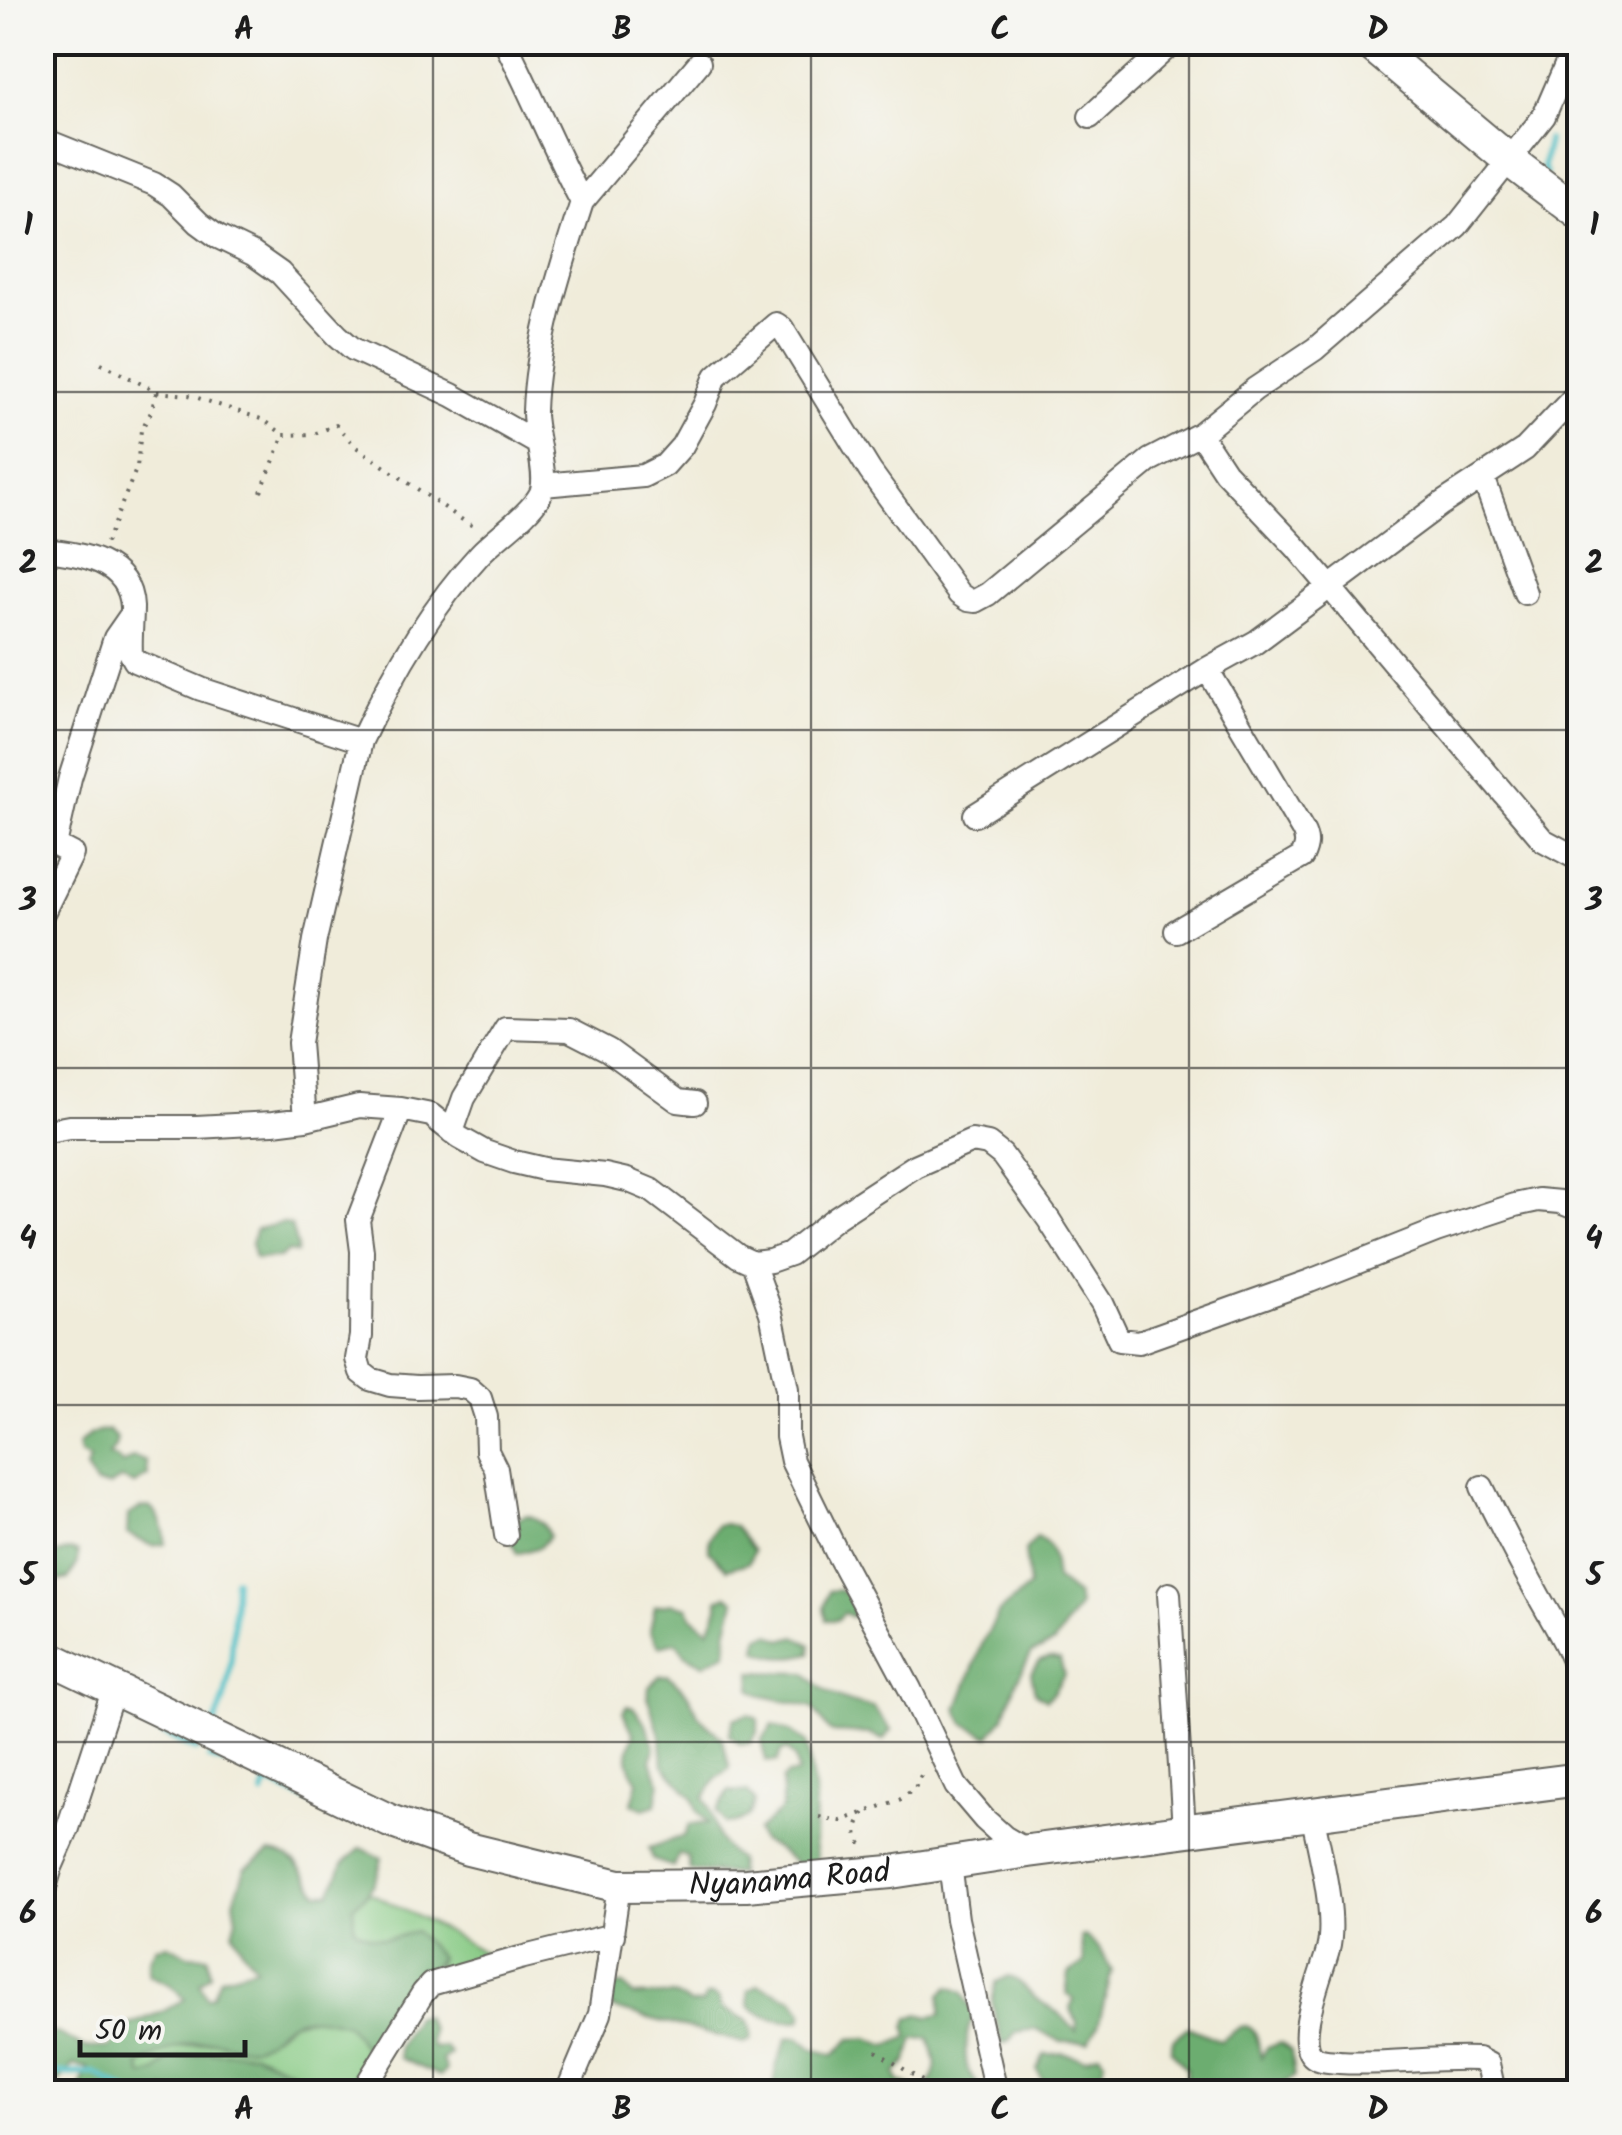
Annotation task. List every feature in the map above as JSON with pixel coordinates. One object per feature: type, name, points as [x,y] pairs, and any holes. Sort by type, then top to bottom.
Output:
[{"type":"street","points":[[42,52],[48,42]]},
{"type":"street","points":[[505,42],[582,202]]},
{"type":"street","points":[[1090,117],[1173,42]]},
{"type":"street","points":[[1368,42],[1580,214]]},
{"type":"street","points":[[543,485],[643,476],[665,465],[682,446],[716,376],[776,324],[870,471],[942,572],[959,594],[975,601],[1150,460],[1200,434],[1255,389],[1315,349],[1458,226],[1544,116],[1576,42]]},
{"type":"street","points":[[305,1119],[299,1043],[315,940],[360,741],[419,633],[481,553],[540,495],[543,485],[534,413],[540,366],[556,280],[582,202],[699,63]]},
{"type":"street","points":[[42,139],[154,184],[218,237],[280,273],[354,349],[452,395],[537,443]]},
{"type":"street","points":[[974,815],[1256,642],[1441,504],[1525,449],[1580,391]]},
{"type":"street","points":[[1200,434],[1226,472],[1330,588],[1543,840],[1580,860]]},
{"type":"street","points":[[1483,477],[1525,593]]},
{"type":"street","points":[[42,550],[75,553],[117,571],[126,582],[132,603],[131,654],[136,661],[201,689],[360,741]]},
{"type":"street","points":[[42,914],[72,854],[54,845],[70,778],[116,638],[131,615]]},
{"type":"street","points":[[1176,931],[1302,858],[1307,847],[1307,838],[1293,813],[1207,669]]},
{"type":"street","points":[[452,1132],[464,1098],[506,1028],[570,1030],[608,1050],[678,1100],[695,1103]]},
{"type":"street","points":[[42,1132],[70,1127],[272,1123],[359,1106],[401,1109],[430,1115],[485,1152],[514,1162],[605,1175],[651,1190],[738,1256],[753,1263],[790,1254],[837,1217],[916,1166],[972,1141],[988,1144],[1002,1154],[1049,1220],[1091,1286],[1118,1340],[1129,1342],[1139,1342],[1515,1205],[1538,1200],[1560,1202],[1580,1210]]},
{"type":"street","points":[[401,1109],[358,1220],[362,1251],[357,1359],[361,1372],[370,1380],[403,1386],[455,1386],[480,1398],[486,1417],[487,1451],[496,1470],[506,1535]]},
{"type":"street","points":[[753,1263],[771,1313],[786,1388],[787,1437],[792,1461],[956,1786],[1004,1837],[1028,1850]]},
{"type":"street","points":[[1482,1487],[1563,1636],[1580,1683]]},
{"type":"street","points":[[1169,1594],[1184,1830]]},
{"type":"street","name":"Nyanama Road","points":[[42,1654],[390,1821],[468,1849],[620,1886],[746,1885],[891,1872],[1028,1850],[1580,1779]]},
{"type":"street","points":[[42,1898],[114,1688]]},
{"type":"street","points":[[1312,1812],[1330,1946],[1308,2020],[1310,2055],[1320,2060],[1352,2063],[1478,2059],[1488,2064],[1494,2092]]},
{"type":"street","points":[[950,1864],[957,1919],[996,2092]]},
{"type":"street","points":[[567,2092],[600,2014],[620,1886]]},
{"type":"street","points":[[362,2092],[431,1984],[612,1935]]},
{"type":"path","points":[[101,363],[157,392],[190,395],[264,420],[284,436],[314,434],[336,425],[356,447],[467,523],[499,536]]},
{"type":"path","points":[[95,560],[118,517],[137,466],[141,430],[157,392]]},
{"type":"path","points":[[261,492],[284,436]]},
{"type":"path","points":[[42,1250],[42,1261]]},
{"type":"path","points":[[819,1817],[840,1821],[902,1798],[915,1788],[922,1772],[920,1750],[926,1724]]},
{"type":"path","points":[[862,1844],[856,1833],[864,1813]]},
{"type":"path","points":[[876,2051],[939,2092]]},
{"type":"path","points":[[1286,2092],[1303,2084]]},
{"type":"path","points":[[1114,2086],[1162,2092]]},
{"type":"green space","points":[[283,1223],[291,1226],[296,1253],[288,1251],[279,1258],[255,1259],[251,1243],[256,1229]]},
{"type":"green space","points":[[108,1430],[117,1439],[109,1455],[122,1464],[133,1457],[146,1461],[148,1476],[134,1484],[121,1479],[109,1486],[95,1484],[86,1469],[89,1459],[80,1454],[78,1445],[90,1434]]},
{"type":"green space","points":[[149,1507],[162,1524],[165,1544],[152,1546],[127,1534],[128,1515]]},
{"type":"green space","points":[[526,1515],[541,1522],[549,1536],[540,1547],[517,1554],[511,1541],[512,1522]]},
{"type":"green space","points":[[717,1525],[734,1526],[754,1551],[748,1563],[727,1569],[709,1551],[709,1539]]},
{"type":"green space","points":[[1037,1537],[1050,1549],[1056,1579],[1077,1596],[1079,1606],[1054,1643],[1032,1653],[1004,1717],[989,1736],[965,1724],[957,1709],[999,1612],[1029,1587],[1025,1551]]},
{"type":"green space","points":[[43,1549],[51,1556],[69,1550],[78,1552],[78,1563],[68,1579],[43,1580]]},
{"type":"green space","points":[[837,1590],[851,1600],[852,1617],[844,1613],[837,1620],[826,1620],[824,1608],[829,1591]]},
{"type":"green space","points":[[728,1595],[735,1601],[727,1632],[727,1652],[704,1664],[685,1654],[676,1642],[659,1646],[650,1630],[655,1606],[672,1603],[688,1607],[691,1616],[709,1630],[718,1599]]},
{"type":"green space","points":[[771,1634],[782,1640],[796,1636],[811,1645],[811,1653],[783,1657],[757,1650],[759,1637]]},
{"type":"green space","points":[[1060,1660],[1064,1675],[1046,1700],[1035,1693],[1031,1673],[1039,1661]]},
{"type":"green space","points":[[752,1672],[806,1673],[836,1696],[873,1707],[891,1730],[883,1740],[870,1734],[830,1732],[812,1707],[763,1696],[751,1689]]},
{"type":"green space","points":[[668,1675],[688,1694],[698,1715],[722,1738],[730,1768],[717,1778],[704,1798],[720,1841],[739,1861],[738,1874],[690,1871],[687,1856],[679,1854],[674,1867],[653,1860],[649,1848],[684,1836],[689,1825],[708,1823],[697,1811],[693,1798],[663,1765],[661,1738],[648,1699],[649,1687],[659,1676]]},
{"type":"green space","points":[[627,1706],[634,1708],[646,1724],[655,1747],[651,1761],[660,1782],[656,1805],[644,1809],[632,1803],[638,1781],[628,1759],[634,1735],[623,1712]]},
{"type":"green space","points":[[748,1714],[758,1719],[758,1731],[751,1743],[741,1744],[729,1735],[734,1719]]},
{"type":"green space","points":[[773,1725],[806,1742],[815,1794],[817,1862],[810,1873],[761,1841],[757,1831],[782,1809],[782,1780],[798,1773],[795,1759],[787,1749],[781,1751],[777,1762],[766,1761],[761,1741]]},
{"type":"green space","points":[[729,1791],[748,1792],[755,1801],[744,1819],[725,1824],[717,1811]]},
{"type":"green space","points":[[361,1848],[382,1858],[373,1885],[353,1906],[354,1928],[384,1938],[415,1931],[440,1957],[393,2021],[363,2047],[348,2024],[306,2018],[288,2024],[253,2047],[214,2041],[194,2043],[139,2065],[143,2076],[156,2072],[168,2060],[208,2052],[254,2053],[308,2078],[310,2092],[80,2092],[88,2068],[73,2065],[60,2081],[43,2085],[42,2033],[57,2033],[86,2048],[109,2047],[126,2026],[185,1999],[171,1985],[149,1975],[149,1961],[156,1947],[168,1945],[188,1955],[208,1956],[211,1974],[200,1983],[207,1998],[213,1995],[220,1977],[256,1967],[233,1932],[237,1919],[234,1901],[245,1869],[270,1852],[279,1854],[298,1866],[318,1893],[330,1893],[343,1864]]},
{"type":"green space","points":[[369,1892],[493,1958],[434,1975],[440,1957],[393,1940],[367,1936],[354,1928],[353,1906]]},
{"type":"green space","points":[[1081,1937],[1099,1948],[1112,1971],[1098,2026],[1088,2042],[1060,2041],[1036,2029],[1016,2032],[1002,2044],[992,2002],[996,1982],[1009,1976],[1076,2031],[1077,2022],[1070,2008],[1074,2000],[1066,1994],[1069,1974],[1084,1963]]},
{"type":"green space","points":[[613,1985],[624,1985],[634,1996],[673,1995],[691,2004],[703,2003],[705,1997],[712,1995],[719,1998],[721,2008],[749,2021],[751,2040],[744,2043],[613,2009],[609,1997]]},
{"type":"green space","points":[[758,1985],[794,1999],[803,2012],[801,2020],[774,2019],[749,2006],[748,1991]]},
{"type":"green space","points":[[949,1987],[963,1992],[974,2016],[967,2035],[966,2059],[969,2072],[983,2092],[923,2092],[772,2092],[776,2066],[787,2038],[799,2037],[813,2049],[834,2055],[850,2039],[868,2038],[887,2046],[908,2037],[909,2018],[941,2015],[941,1994]],"holes":[[[929,2038],[935,2066],[928,2085],[923,2092],[899,2081],[896,2073],[907,2062],[914,2039]]]},
{"type":"green space","points":[[415,2016],[424,2016],[433,2048],[445,2047],[450,2054],[442,2060],[446,2070],[440,2076],[399,2058],[398,2047]]},
{"type":"green space","points":[[317,2017],[348,2024],[393,2021],[349,2092],[310,2092],[308,2078],[254,2053],[208,2052],[168,2060],[156,2072],[143,2077],[139,2065],[168,2049],[216,2041],[237,2047],[273,2036],[292,2021]]},
{"type":"green space","points":[[1246,2026],[1256,2035],[1261,2057],[1267,2048],[1281,2043],[1291,2051],[1294,2077],[1279,2086],[1279,2092],[1178,2092],[1177,2087],[1186,2083],[1187,2069],[1171,2050],[1173,2039],[1188,2027],[1221,2041]]},
{"type":"green space","points":[[1063,2053],[1085,2059],[1099,2053],[1105,2061],[1103,2070],[1095,2078],[1079,2079],[1060,2092],[1044,2083],[1037,2069],[1044,2055]]},
{"type":"waterway","points":[[1546,173],[1543,165],[1548,140]]},
{"type":"waterway","points":[[214,1725],[230,1672],[235,1579]]},
{"type":"waterway","points":[[119,1711],[196,1750]]},
{"type":"waterway","points":[[209,1758],[222,1762]]},
{"type":"waterway","points":[[263,1794],[267,1782],[319,1805]]},
{"type":"waterway","points":[[42,2074],[95,2073],[129,2092]]}]
